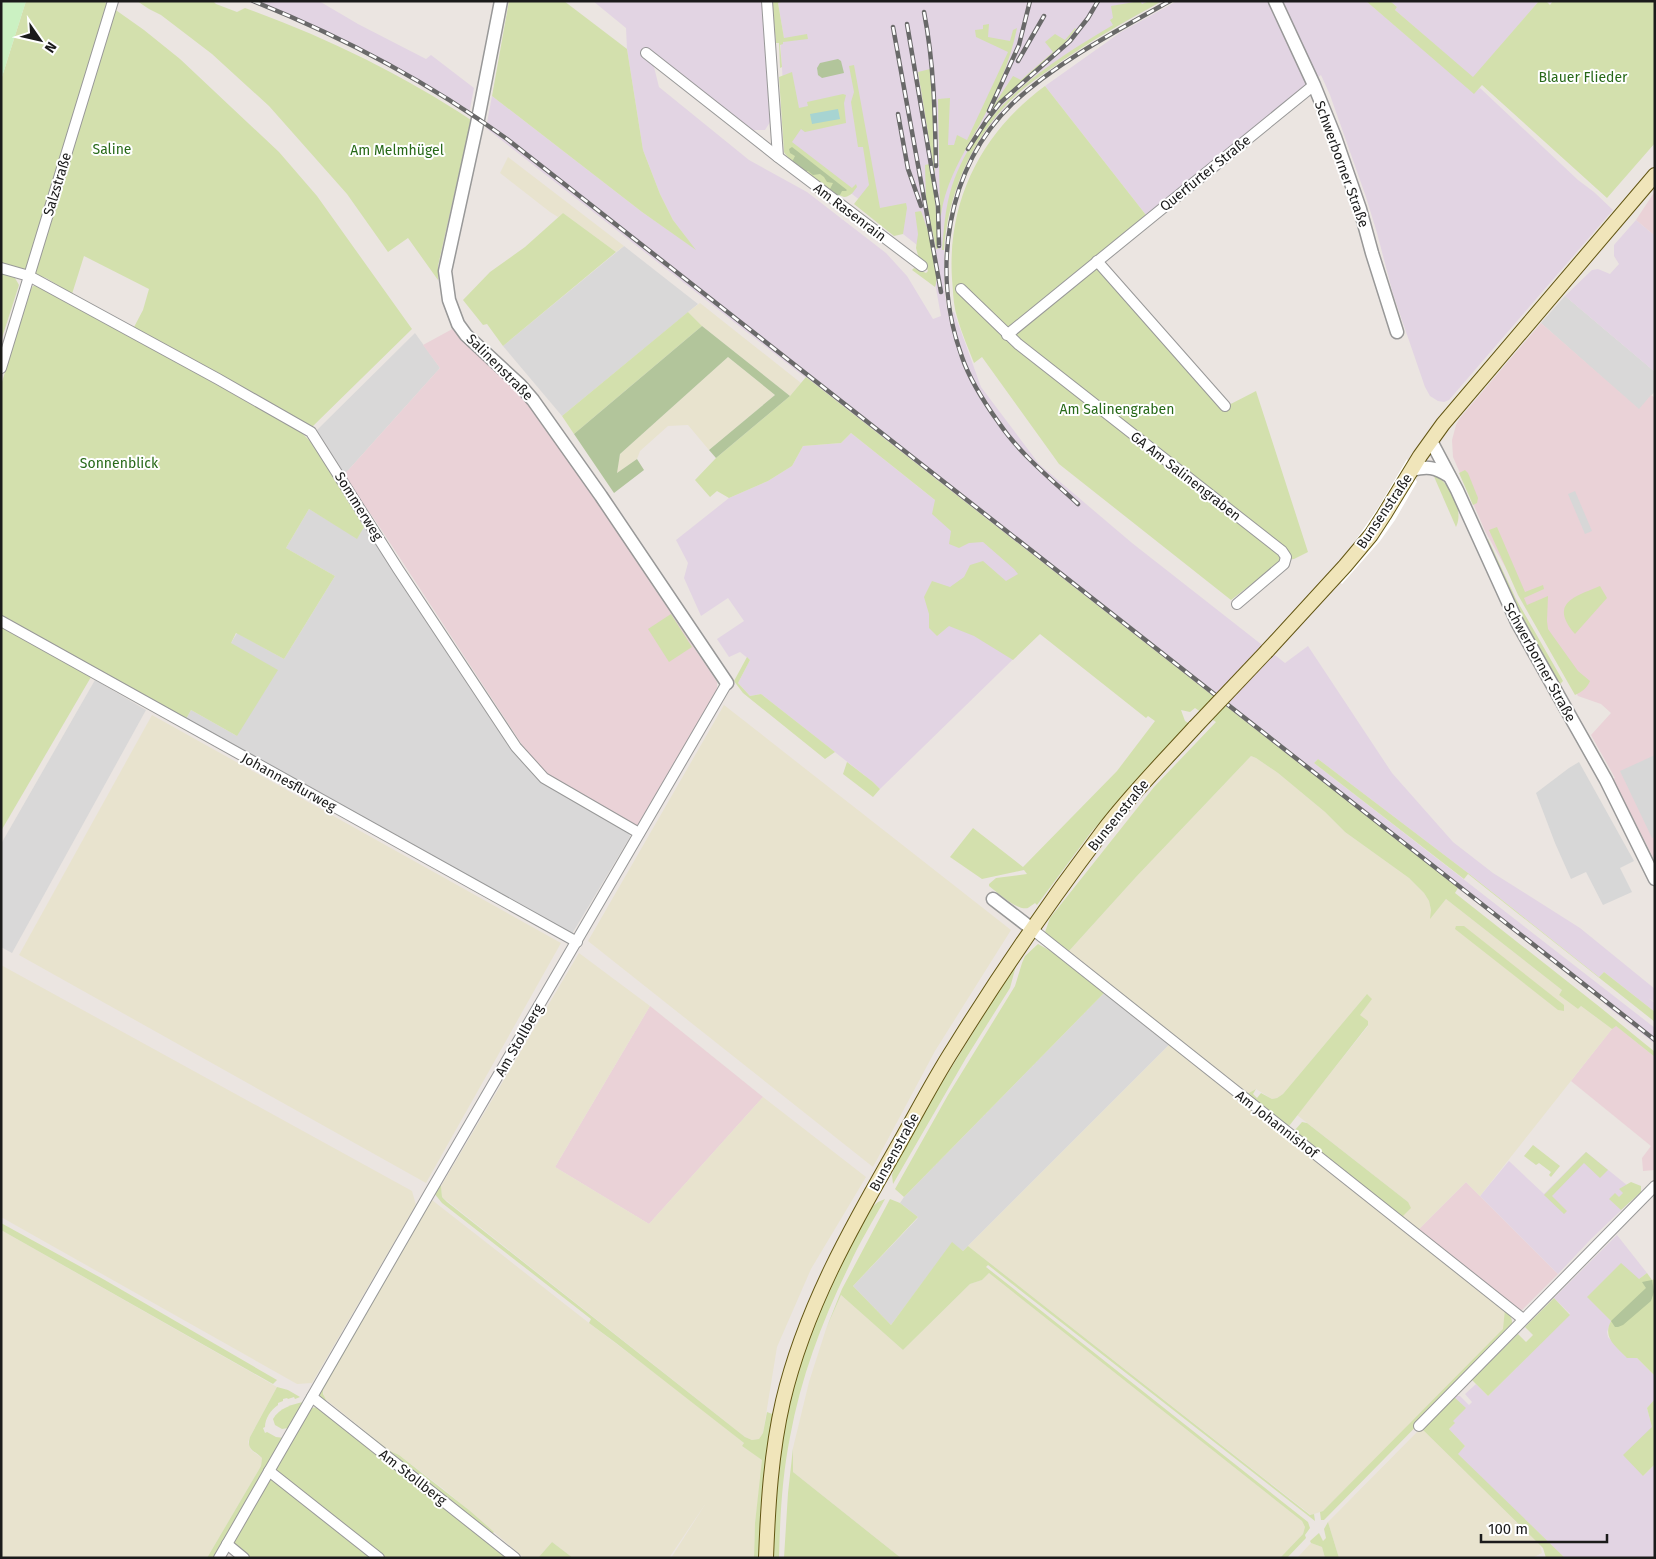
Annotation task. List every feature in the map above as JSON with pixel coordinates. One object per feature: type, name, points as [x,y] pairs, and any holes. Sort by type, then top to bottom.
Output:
[{"type":"main road","name":"Bunsenstraße","points":[[766,1558],[767,1513],[776,1436],[791,1375],[819,1294],[856,1221],[952,1050],[1032,929],[1104,830],[1195,727],[1335,578],[1375,528],[1450,415],[1655,176]]},
{"type":"street","name":"Salzstraße","points":[[1,368],[113,1]]},
{"type":"street","name":"Salinenstraße","points":[[501,1],[445,271],[449,300],[458,324],[466,335],[520,385],[533,400],[601,496],[727,683]]},
{"type":"street","points":[[767,1],[778,157]]},
{"type":"street","name":"Schwerborner Straße","points":[[1275,1],[1314,85],[1335,138],[1360,210],[1397,332]]},
{"type":"street","name":"Am Rasenrain","points":[[646,53],[778,157],[922,266]]},
{"type":"street","name":"Querfurter Straße","points":[[1097,261],[1314,85]]},
{"type":"street","points":[[1007,334],[1097,261],[1225,406]]},
{"type":"street","name":"Sommerweg","points":[[1,268],[29,276],[311,432],[398,569],[516,747],[544,778],[639,833]]},
{"type":"street","name":"GA Am Salinengraben","points":[[961,288],[1007,334],[1282,551],[1286,557],[1284,564],[1237,604]]},
{"type":"street","name":"Schwerborner Straße","points":[[1431,441],[1517,622],[1606,780],[1655,879]]},
{"type":"street","points":[[1412,470],[1428,467],[1439,469],[1449,476]]},
{"type":"street","name":"Johannesflurweg","points":[[1,621],[577,942]]},
{"type":"street","name":"Am Stollberg","points":[[219,1558],[727,683]]},
{"type":"street","points":[[994,899],[1032,929]]},
{"type":"street","name":"Am Johannishof","points":[[1032,929],[1523,1319]]},
{"type":"street","points":[[1420,1426],[1655,1186]]},
{"type":"street","name":"Am Stollberg","points":[[312,1397],[515,1558]]},
{"type":"street","points":[[269,1471],[379,1558]]},
{"type":"street","points":[[227,1544],[244,1558]]},
{"type":"shaded area","points":[[246,1],[319,1],[358,24],[426,59],[431,55],[474,88],[469,114],[421,84],[331,36]]},
{"type":"shaded area","points":[[593,1],[763,1],[772,119],[765,130],[752,130],[650,51],[659,87],[749,160],[807,192],[886,253],[907,276],[933,319],[941,316],[929,250],[917,245],[787,143],[780,39],[784,38],[778,3],[785,1],[1162,1],[1074,52],[1028,85],[1011,100],[989,127],[964,168],[947,221],[944,250],[944,289],[948,314],[954,312],[981,387],[1039,464],[1132,543],[1285,663],[1308,646],[1392,773],[1453,842],[1493,873],[1580,928],[1655,989],[1655,1002],[1648,998],[1655,1003],[1655,1012],[1604,972],[1599,977],[1468,873],[1318,759],[1314,763],[1655,1028],[1655,1044],[486,128],[492,96],[642,212],[694,248],[673,220],[660,194],[643,150],[627,49],[626,28]]},
{"type":"shaded area","points":[[1177,1],[1366,1],[1474,93],[1480,88],[1578,180],[1613,210],[1449,400],[1444,402],[1438,401],[1430,396],[1425,387],[1393,294],[1366,197],[1330,95],[1321,75],[1146,215],[1045,86],[1121,32]]},
{"type":"shaded area","points":[[1390,1],[1539,1],[1473,78],[1395,10],[1397,7]]},
{"type":"shaded area","points":[[508,157],[624,246],[616,252],[563,213],[558,217],[550,212],[500,173]]},
{"type":"shaded area","points":[[1655,191],[1655,236],[1636,220]]},
{"type":"shaded area","points":[[1636,220],[1655,236],[1655,372],[1565,296],[1592,270],[1598,269],[1610,274],[1619,264],[1614,256],[1614,245]]},
{"type":"shaded area","points":[[624,246],[698,304],[562,416],[503,346]]},
{"type":"shaded area","points":[[1565,296],[1655,372],[1655,391],[1639,410],[1541,323]]},
{"type":"shaded area","points":[[700,303],[801,383],[790,396],[702,326],[688,312]]},
{"type":"shaded area","points":[[1541,323],[1639,409],[1651,395],[1655,398],[1655,861],[1613,779],[1615,778],[1591,735],[1611,713],[1601,704],[1578,696],[1485,531],[1453,457],[1452,440],[1460,418]]},
{"type":"shaded area","points":[[456,327],[504,374],[561,445],[717,682],[717,690],[638,826],[546,775],[534,763],[375,520],[343,476],[440,368],[423,345]]},
{"type":"shaded area","points":[[415,333],[440,368],[343,476],[315,432]]},
{"type":"shaded area","points":[[728,357],[775,395],[709,450],[688,425],[668,426],[640,451],[637,459],[616,474],[620,454]]},
{"type":"shaded area","points":[[851,433],[1030,576],[1039,634],[880,789],[761,694],[750,696],[738,683],[750,660],[740,652],[729,657],[717,639],[744,621],[728,598],[701,616],[684,578],[688,563],[676,540],[729,498],[768,481],[792,466],[803,446],[841,443]]},
{"type":"shaded area","points":[[1575,491],[1592,531],[1585,534],[1568,494]]},
{"type":"shaded area","points":[[309,509],[357,538],[364,527],[508,741],[629,832],[630,837],[572,934],[186,719],[191,710],[237,736],[231,643],[237,633],[284,659],[335,576],[286,548]]},
{"type":"shaded area","points":[[95,680],[146,710],[12,953],[1,947],[1,844]]},
{"type":"shaded area","points":[[724,705],[1011,930],[935,1051],[873,1167],[588,941]]},
{"type":"shaded area","points":[[152,715],[561,943],[426,1183],[19,955]]},
{"type":"shaded area","points":[[1655,755],[1655,837],[1652,838],[1620,771]]},
{"type":"shaded area","points":[[1251,756],[1278,773],[1325,812],[1345,832],[1409,878],[1429,901],[1431,917],[1446,899],[1562,990],[1559,995],[1578,1009],[1581,1006],[1612,1029],[1480,1196],[1466,1182],[1417,1231],[1399,1216],[1408,1202],[1297,1115],[1368,1026],[1359,1015],[1367,994],[1283,1094],[1272,1099],[1256,1089],[1247,1094],[1069,951],[1136,877]]},
{"type":"shaded area","points":[[1579,762],[1634,861],[1620,868],[1632,892],[1603,905],[1586,872],[1571,879],[1536,793]]},
{"type":"shaded area","points":[[579,953],[650,1006],[555,1167],[649,1224],[763,1097],[866,1177],[811,1269],[777,1347],[763,1433],[759,1439],[752,1440],[745,1437],[442,1197],[441,1186]]},
{"type":"shaded area","points":[[1,965],[412,1191],[416,1205],[312,1383],[297,1384],[1,1217]]},
{"type":"shaded area","points":[[1106,991],[1171,1043],[963,1251],[952,1243],[891,1325],[853,1286],[917,1219],[918,1217],[900,1203]]},
{"type":"shaded area","points":[[650,1006],[763,1097],[649,1224],[555,1167]]},
{"type":"shaded area","points":[[1615,1025],[1655,1057],[1655,1170],[1643,1171],[1642,1158],[1651,1146],[1571,1081]]},
{"type":"shaded area","points":[[1171,1043],[1505,1309],[1504,1329],[1323,1511],[1311,1515],[968,1246]]},
{"type":"shaded area","points":[[1586,1152],[1638,1194],[1558,1274],[1480,1196],[1509,1161],[1544,1194]]},
{"type":"shaded area","points":[[1466,1182],[1558,1274],[1521,1311],[1517,1310],[1417,1231]]},
{"type":"shaded area","points":[[432,1200],[680,1392],[744,1443],[742,1446],[763,1460],[755,1523],[754,1558],[671,1558],[706,1503],[669,1558],[573,1558],[552,1542],[538,1558],[524,1558],[446,1491],[399,1455],[390,1451],[324,1398],[323,1390]]},
{"type":"shaded area","points":[[1,1230],[277,1387],[248,1442],[251,1450],[262,1458],[261,1466],[207,1558],[1,1558]]},
{"type":"shaded area","points":[[1617,1235],[1647,1273],[1639,1279],[1611,1321],[1607,1332],[1608,1337],[1626,1357],[1637,1358],[1655,1376],[1655,1399],[1647,1408],[1652,1427],[1643,1476],[1655,1464],[1655,1558],[1565,1558],[1457,1454],[1465,1446],[1449,1429],[1454,1424],[1452,1421],[1453,1396],[1460,1396],[1469,1405],[1472,1402],[1465,1394],[1476,1384],[1488,1396],[1570,1314],[1554,1298]]},
{"type":"shaded area","points":[[989,1273],[1302,1521],[1305,1527],[1303,1534],[1280,1558],[901,1558],[793,1472],[793,1448],[809,1382],[826,1329],[841,1295],[903,1350],[970,1284],[982,1280]]},
{"type":"shaded area","points":[[1421,1428],[1540,1545],[1542,1553],[1532,1558],[1339,1558],[1328,1522]]},
{"type":"shaded area","points":[[1311,1543],[1322,1547],[1325,1558],[1297,1558]]},
{"type":"green space","points":[[1,1],[26,1],[1,80]]},
{"type":"green space","name":"Saline","points":[[26,1],[103,1],[144,30],[180,59],[279,152],[317,196],[412,329],[312,427],[133,329],[143,310],[149,289],[84,256],[72,294],[46,278],[1,264],[1,80]]},
{"type":"green space","name":"Am Melmhügel","points":[[137,1],[213,1],[237,12],[245,8],[304,31],[361,57],[417,87],[471,120],[438,266],[438,280],[408,238],[388,252],[347,194],[269,106],[212,54],[161,15]]},
{"type":"green space","points":[[509,1],[564,1],[627,49],[643,150],[660,194],[673,220],[696,250],[642,212],[492,96]]},
{"type":"green space","points":[[772,1],[785,1],[778,3],[784,38],[807,34],[808,39],[783,42],[780,45],[782,67],[780,68],[779,43],[776,43]]},
{"type":"green space","points":[[1140,1],[1142,4],[1149,1],[1162,1],[1092,41],[1065,59],[1025,87],[996,117],[973,151],[956,189],[946,229],[944,250],[942,250],[946,210],[952,186],[964,158],[979,133],[997,111],[1040,73],[1113,25],[1110,20],[1113,18],[1111,6]]},
{"type":"green space","name":"Blauer Flieder","points":[[1366,1],[1390,1],[1397,7],[1395,10],[1473,77],[1539,1],[1546,1],[1550,5],[1553,1],[1655,1],[1655,143],[1607,198],[1482,85],[1474,94]]},
{"type":"green space","points":[[989,24],[988,37],[1010,41],[1013,30],[1017,28],[1014,41],[997,89],[951,179],[940,216],[938,99],[950,98],[948,145],[954,145],[957,135],[967,140],[1008,52],[976,37],[975,30],[983,29],[983,25]]},
{"type":"green space","points":[[1075,28],[1067,40],[1047,61],[992,108],[1013,76],[1021,80],[1053,52],[1045,42],[1055,34],[1065,40]]},
{"type":"green space","points":[[838,59],[841,61],[844,73],[822,78],[818,75],[817,68],[820,63]]},
{"type":"green space","points":[[854,65],[880,208],[906,203],[903,234],[894,236],[854,204],[869,185],[863,147],[858,147],[851,102],[854,92],[849,66]]},
{"type":"green space","points":[[930,69],[934,123],[935,176],[918,72]]},
{"type":"green space","points":[[792,72],[799,108],[808,106],[807,102],[843,94],[846,95],[844,103],[846,123],[805,132],[801,129],[792,142],[852,188],[856,184],[857,187],[852,193],[845,197],[823,185],[794,163],[784,152],[779,77]]},
{"type":"green space","name":"Am Salinengraben","points":[[1045,86],[1146,215],[1091,260],[1223,408],[1256,391],[1308,552],[1294,559],[1283,560],[1231,600],[1059,464],[982,357],[974,363],[961,329],[954,302],[952,250],[956,222],[963,195],[973,170],[1003,124]]},
{"type":"green space","points":[[792,147],[847,190],[837,195],[830,189],[833,183],[827,182],[820,174],[813,175],[805,171],[792,162],[795,156],[790,153],[789,149]]},
{"type":"green space","points":[[929,164],[935,196],[938,249],[936,249],[926,201],[925,165]]},
{"type":"green space","points":[[921,211],[935,259],[937,279],[935,287],[912,270],[914,268],[926,273],[928,271],[919,259],[916,248],[918,234],[915,212]]},
{"type":"green space","points":[[563,213],[616,252],[503,346],[487,324],[483,325],[463,300],[490,272],[525,247]]},
{"type":"green space","points":[[1,273],[15,278],[19,285],[1,341]]},
{"type":"green space","name":"Sonnenblick","points":[[40,285],[301,432],[314,445],[364,527],[357,539],[309,509],[286,548],[335,576],[284,659],[236,633],[231,643],[278,670],[237,736],[191,710],[186,719],[1,617],[1,385],[31,289],[33,286]]},
{"type":"green space","points":[[688,312],[702,326],[574,434],[562,416]]},
{"type":"green space","points":[[702,326],[790,396],[716,458],[709,450],[775,395],[728,357],[620,454],[617,473],[637,459],[644,470],[614,493],[574,434]]},
{"type":"green space","points":[[806,377],[1458,888],[1455,893],[1655,1052],[1655,1057],[1616,1026],[1612,1029],[1581,1006],[1578,1009],[1559,995],[1562,990],[1446,899],[1430,919],[1429,901],[1409,878],[1345,832],[1325,812],[1278,773],[1251,756],[1136,877],[1069,951],[1050,937],[1045,932],[1050,918],[1154,787],[1216,722],[1195,708],[1190,712],[1181,710],[1185,721],[1190,724],[1092,831],[1037,905],[1035,903],[1028,908],[1019,907],[989,886],[996,878],[1027,874],[1024,870],[982,879],[950,857],[973,828],[1023,867],[1117,771],[1155,721],[1148,716],[1146,718],[1040,634],[1013,660],[974,636],[949,626],[937,636],[929,628],[929,614],[924,597],[932,581],[950,587],[964,577],[970,565],[983,561],[1006,581],[1018,574],[983,542],[969,543],[959,548],[949,544],[951,531],[932,514],[935,500],[851,433],[841,443],[803,446],[792,466],[768,481],[729,498],[717,491],[710,497],[695,480],[716,458],[790,396]]},
{"type":"green space","points":[[1465,470],[1478,498],[1477,503],[1473,505],[1459,473]]},
{"type":"green space","points":[[1432,472],[1444,482],[1457,504],[1458,520],[1456,527]]},
{"type":"green space","points":[[1497,527],[1525,592],[1543,585],[1544,589],[1524,598],[1527,605],[1548,596],[1548,629],[1578,671],[1590,681],[1586,688],[1578,694],[1575,695],[1518,595],[1489,530]]},
{"type":"green space","points":[[1488,539],[1516,599],[1563,681],[1558,686],[1521,619],[1485,541]]},
{"type":"green space","points":[[1600,586],[1607,598],[1575,634],[1564,615],[1568,602]]},
{"type":"green space","points":[[671,614],[692,647],[669,662],[648,629]]},
{"type":"green space","points":[[1,626],[91,677],[1,831]]},
{"type":"green space","points":[[747,657],[750,660],[738,683],[750,696],[761,694],[835,752],[825,759],[743,693],[734,681]]},
{"type":"green space","points":[[1318,759],[1468,873],[1599,977],[1604,972],[1655,1012],[1655,1022],[1468,874],[1464,879],[1314,763]]},
{"type":"green space","points":[[847,762],[880,789],[873,797],[843,774]]},
{"type":"green space","points":[[1456,926],[1464,926],[1564,1005],[1564,1011],[1558,1010],[1455,929]]},
{"type":"green space","points":[[1038,944],[1056,954],[1106,991],[904,1197],[895,1189],[948,1095],[1015,986],[1025,956]]},
{"type":"green space","points":[[1017,962],[1010,988],[966,1058],[893,1184],[892,1175],[895,1166],[935,1094]]},
{"type":"green space","points":[[1114,987],[1247,1094],[1256,1089],[1253,1094],[1257,1098],[1261,1093],[1272,1099],[1283,1094],[1367,994],[1372,999],[1360,1015],[1368,1021],[1368,1025],[1289,1126],[1284,1126],[1134,1007]]},
{"type":"green space","points":[[1302,1122],[1307,1123],[1408,1202],[1411,1208],[1403,1216],[1399,1216],[1297,1136],[1295,1130]]},
{"type":"green space","points":[[1533,1145],[1560,1166],[1551,1177],[1549,1175],[1551,1172],[1539,1163],[1536,1165],[1524,1156]]},
{"type":"green space","points":[[1586,1152],[1608,1170],[1600,1178],[1584,1163],[1552,1196],[1567,1211],[1564,1214],[1544,1195]]},
{"type":"green space","points":[[1631,1182],[1641,1186],[1641,1192],[1621,1210],[1609,1199],[1615,1193],[1619,1197],[1623,1193],[1619,1189]]},
{"type":"green space","points":[[438,1184],[441,1186],[442,1197],[447,1202],[745,1437],[752,1440],[759,1439],[763,1433],[767,1412],[775,1415],[760,1558],[754,1558],[755,1523],[762,1460],[742,1446],[744,1443],[589,1323],[591,1319],[442,1203],[434,1193]]},
{"type":"green space","points":[[430,1199],[432,1200],[323,1390],[323,1394],[327,1402],[470,1511],[494,1532],[491,1535],[320,1398],[319,1394]]},
{"type":"green space","points":[[885,1199],[857,1249],[839,1287],[821,1328],[806,1371],[790,1437],[785,1467],[779,1558],[773,1558],[775,1507],[780,1457],[789,1407],[802,1358],[824,1301],[870,1209]]},
{"type":"green space","points":[[890,1199],[900,1203],[918,1217],[853,1286],[891,1325],[952,1242],[963,1251],[968,1246],[1310,1515],[1314,1514],[1315,1521],[988,1265],[986,1267],[1308,1522],[1310,1528],[1305,1535],[1306,1538],[1287,1558],[1280,1558],[1303,1534],[1305,1527],[1302,1521],[989,1273],[982,1280],[970,1284],[903,1350],[841,1295],[826,1329],[842,1289]]},
{"type":"green space","points":[[1,1223],[103,1279],[277,1380],[273,1384],[1,1230]]},
{"type":"green space","points":[[1621,1263],[1639,1279],[1647,1273],[1652,1280],[1655,1279],[1655,1376],[1637,1358],[1627,1358],[1615,1346],[1608,1332],[1611,1321],[1587,1297]]},
{"type":"green space","points":[[1652,1280],[1654,1292],[1651,1301],[1623,1325],[1615,1327],[1611,1321],[1646,1288],[1642,1282]]},
{"type":"green space","points":[[1554,1298],[1570,1315],[1488,1396],[1472,1380],[1518,1334],[1526,1342],[1533,1335],[1525,1327]]},
{"type":"green space","points":[[1505,1309],[1511,1318],[1512,1328],[1461,1375],[1447,1395],[1324,1520],[1321,1520],[1320,1512],[1503,1329]]},
{"type":"green space","points":[[277,1387],[288,1390],[300,1397],[283,1399],[266,1420],[265,1427],[263,1428],[265,1433],[284,1438],[215,1558],[207,1558],[261,1466],[262,1458],[250,1447],[249,1441]]},
{"type":"green space","points":[[1453,1396],[1466,1408],[1453,1421],[1455,1423],[1449,1429],[1465,1446],[1458,1454],[1565,1558],[1546,1558],[1543,1548],[1421,1428]]},
{"type":"green space","points":[[1655,1399],[1655,1464],[1643,1476],[1623,1455],[1652,1427],[1647,1408]]},
{"type":"green space","points":[[304,1402],[288,1428],[282,1429],[275,1425],[273,1419],[279,1412],[291,1405]]},
{"type":"green space","points":[[318,1407],[510,1558],[385,1558],[277,1473],[276,1468],[311,1408]]},
{"type":"green space","points":[[793,1448],[793,1472],[901,1558],[784,1558]]},
{"type":"green space","points":[[269,1479],[274,1479],[374,1558],[249,1558],[235,1547],[233,1541]]},
{"type":"green space","points":[[1328,1522],[1339,1558],[1325,1558],[1322,1547],[1310,1541],[1319,1533],[1323,1541],[1326,1538],[1324,1529]]},
{"type":"green space","points":[[552,1542],[573,1558],[538,1558]]},
{"type":"water","points":[[838,109],[840,119],[812,124],[810,114]]},
{"type":"pier","points":[[1407,459],[1417,482],[1395,520],[1380,541],[1342,584],[1330,573],[1341,561],[1378,508]]},
{"type":"railway","points":[[253,1],[320,30],[384,62],[447,98],[507,139],[1655,1040]]},
{"type":"railway","points":[[989,111],[1019,45],[1030,1]]},
{"type":"railway","points":[[968,149],[1000,103],[1070,41],[1088,18],[1098,1]]},
{"type":"railway","points":[[1078,504],[1016,445],[989,408],[969,374],[953,324],[947,291],[947,256],[951,223],[959,190],[972,159],[990,130],[1012,104],[1067,61],[1170,1]]},
{"type":"railway","points":[[924,12],[932,69],[936,166]]},
{"type":"railway","points":[[1018,61],[1044,16]]},
{"type":"railway","points":[[907,24],[938,206],[939,246]]},
{"type":"railway","points":[[893,27],[941,292]]},
{"type":"railway","points":[[898,114],[908,169],[921,206]]}]
